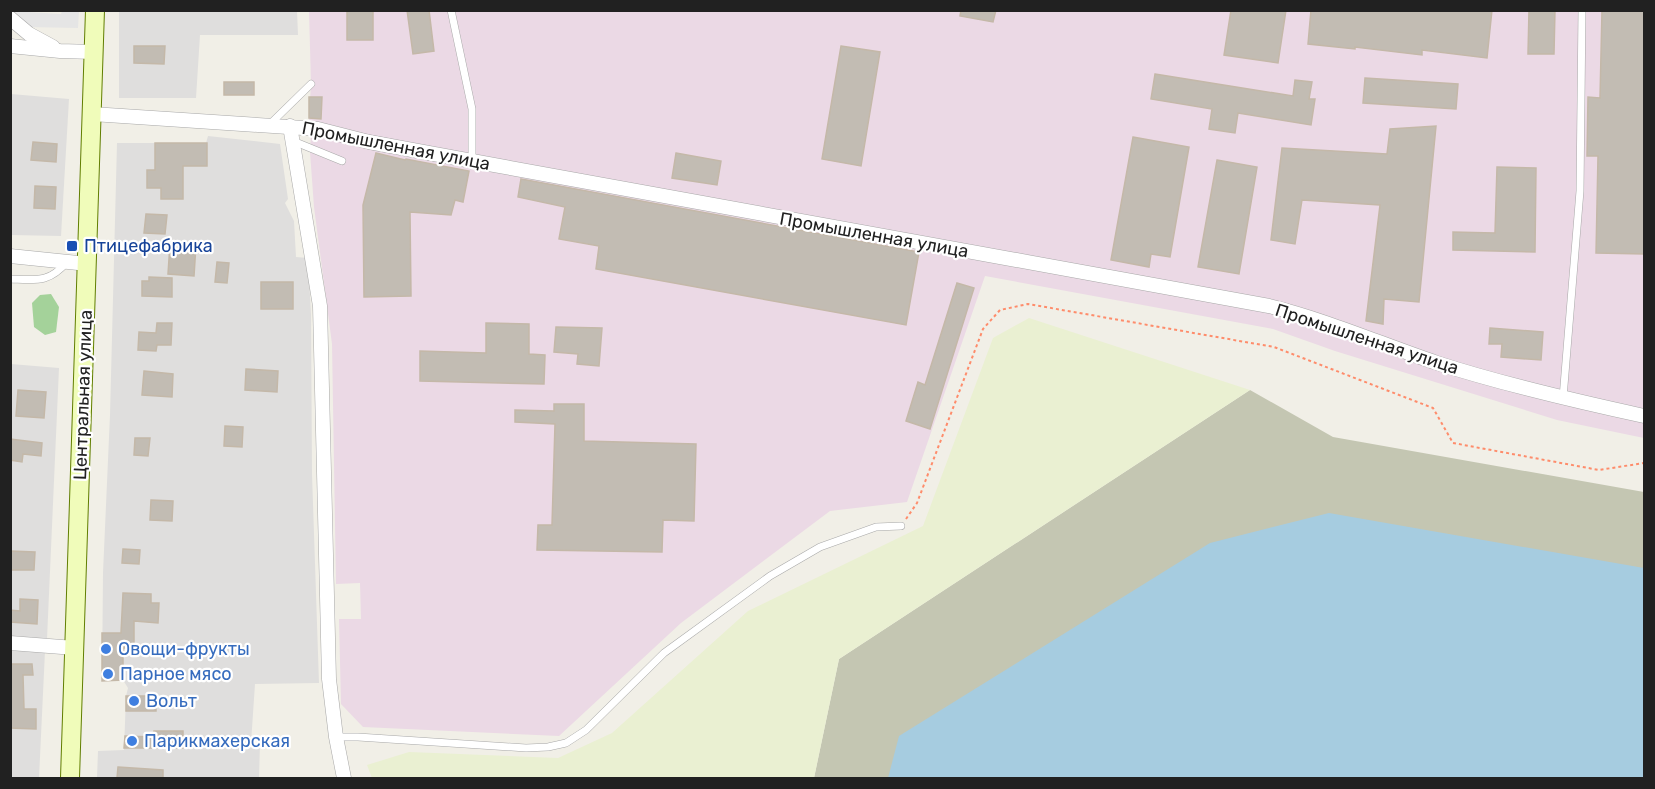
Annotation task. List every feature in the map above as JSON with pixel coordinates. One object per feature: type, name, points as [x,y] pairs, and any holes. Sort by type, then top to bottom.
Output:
[{"type":"main road","name":"Центральная улица","points":[[70,778],[95,10]]},
{"type":"street","points":[[10,18],[29,34],[60,51]]},
{"type":"street","points":[[10,46],[94,52]]},
{"type":"street","name":"Промышленная улица","points":[[92,114],[318,129],[369,142],[1269,306],[1297,313],[1452,367],[1563,398],[1644,416]]},
{"type":"street","points":[[290,126],[320,306],[327,369],[329,679],[344,778]]},
{"type":"street","points":[[10,256],[88,264]]},
{"type":"street","points":[[10,643],[75,648]]},
{"type":"lane","points":[[451,10],[472,109],[472,161]]},
{"type":"lane","points":[[1563,398],[1580,191],[1581,10]]},
{"type":"lane","points":[[269,124],[311,84]]},
{"type":"lane","points":[[293,141],[342,161]]},
{"type":"lane","points":[[10,279],[48,278],[59,272],[67,262]]},
{"type":"lane","points":[[336,737],[526,747],[548,747],[566,743],[586,730],[664,653],[770,576],[820,547],[876,527],[901,526]]},
{"type":"path","points":[[901,526],[917,503],[983,329],[1000,310],[1028,304],[1274,348],[1433,408],[1453,443],[1599,470],[1644,463]]},
{"type":"shaded area","points":[[10,11],[61,14],[62,11],[79,11],[78,28],[26,27]]},
{"type":"shaded area","points":[[119,11],[297,11],[298,35],[200,35],[196,98],[119,98]]},
{"type":"shaded area","points":[[309,11],[1644,11],[1644,438],[1557,420],[1335,351],[1273,329],[985,276],[907,502],[830,511],[681,623],[559,736],[363,727],[341,704],[339,619],[361,619],[360,583],[336,584],[332,344],[314,207],[310,152]]},
{"type":"shaded area","points":[[11,94],[69,99],[61,236],[11,235]]},
{"type":"shaded area","points":[[208,136],[280,144],[288,199],[285,203],[294,221],[296,257],[308,258],[319,683],[255,684],[251,743],[260,744],[259,778],[97,778],[98,751],[124,750],[128,688],[123,680],[102,681],[103,573],[110,415],[117,143],[206,143]]},
{"type":"shaded area","points":[[1029,318],[1250,390],[839,659],[814,778],[372,778],[367,765],[409,752],[558,758],[612,733],[748,611],[923,526],[993,338]]},
{"type":"shaded area","points":[[11,364],[59,368],[47,639],[11,637]]},
{"type":"shaded area","points":[[1250,390],[1333,437],[1644,492],[1644,778],[814,778],[839,659]]},
{"type":"shaded area","points":[[10,648],[45,651],[39,778],[11,778]]},
{"type":"green space","points":[[51,294],[59,307],[56,332],[45,335],[34,327],[32,303],[40,295]]},
{"type":"water","points":[[1329,513],[1644,568],[1644,778],[888,778],[899,736],[1210,543]]},
{"type":"building","points":[[347,10],[373,10],[373,40],[347,40]]},
{"type":"building","points":[[407,10],[429,10],[434,51],[413,54]]},
{"type":"building","points":[[961,10],[996,10],[993,22],[960,16]]},
{"type":"building","points":[[1231,10],[1286,10],[1278,63],[1224,55]]},
{"type":"building","points":[[1311,10],[1492,10],[1487,58],[1422,50],[1422,55],[1308,44]]},
{"type":"building","points":[[1529,10],[1555,10],[1554,54],[1528,54]]},
{"type":"building","points":[[1602,10],[1644,10],[1644,254],[1596,253],[1598,156],[1587,156],[1588,97],[1600,98]]},
{"type":"building","points":[[134,46],[165,46],[164,64],[134,63]]},
{"type":"building","points":[[841,46],[880,52],[861,166],[822,159]]},
{"type":"building","points":[[1155,74],[1293,96],[1295,80],[1312,82],[1309,99],[1315,99],[1311,125],[1238,113],[1235,133],[1209,129],[1212,109],[1151,99]]},
{"type":"building","points":[[1365,78],[1458,84],[1456,109],[1363,103]]},
{"type":"building","points":[[224,82],[254,82],[254,95],[224,95]]},
{"type":"building","points":[[309,97],[322,97],[321,119],[309,118]]},
{"type":"building","points":[[1436,126],[1419,302],[1384,299],[1383,324],[1366,321],[1380,205],[1302,200],[1295,244],[1271,240],[1282,148],[1387,154],[1390,129]]},
{"type":"building","points":[[1133,137],[1189,147],[1170,257],[1151,254],[1149,267],[1111,260]]},
{"type":"building","points":[[33,142],[57,144],[56,162],[31,160]]},
{"type":"building","points":[[155,143],[207,143],[207,166],[183,166],[183,199],[161,199],[161,188],[147,188],[147,170],[155,170]]},
{"type":"building","points":[[376,153],[469,171],[463,202],[455,200],[451,215],[410,212],[411,296],[364,297],[363,205]]},
{"type":"building","points":[[676,153],[721,161],[717,185],[672,178]]},
{"type":"building","points":[[1217,160],[1257,167],[1239,274],[1198,267]]},
{"type":"building","points":[[1497,167],[1536,168],[1535,252],[1453,250],[1453,232],[1495,233]]},
{"type":"building","points":[[521,179],[919,252],[906,325],[596,269],[599,246],[559,239],[565,207],[518,197]]},
{"type":"building","points":[[35,186],[56,187],[55,209],[34,208]]},
{"type":"building","points":[[146,214],[167,215],[165,234],[144,233]]},
{"type":"building","points":[[170,244],[196,245],[194,276],[168,274]]},
{"type":"building","points":[[217,262],[229,263],[227,283],[215,282]]},
{"type":"building","points":[[149,277],[172,278],[172,297],[142,296],[142,281],[149,281]]},
{"type":"building","points":[[261,282],[293,282],[293,309],[261,309]]},
{"type":"building","points":[[957,283],[974,288],[930,429],[906,421],[918,382],[925,385]]},
{"type":"building","points":[[157,323],[172,323],[171,345],[157,345],[156,351],[138,350],[139,332],[156,333]]},
{"type":"building","points":[[486,323],[529,324],[529,354],[545,355],[544,384],[420,381],[420,351],[486,353]]},
{"type":"building","points":[[556,327],[602,328],[599,366],[577,364],[578,354],[554,352]]},
{"type":"building","points":[[1490,328],[1543,332],[1541,360],[1501,357],[1502,344],[1489,344]]},
{"type":"building","points":[[246,369],[278,371],[277,392],[245,390]]},
{"type":"building","points":[[144,371],[173,374],[172,397],[142,395]]},
{"type":"building","points":[[18,390],[46,392],[44,418],[16,416]]},
{"type":"building","points":[[554,404],[584,404],[584,441],[696,444],[694,521],[663,520],[662,552],[537,550],[538,525],[552,525],[555,424],[515,422],[515,410],[554,411]]},
{"type":"building","points":[[225,426],[243,427],[242,447],[224,446]]},
{"type":"building","points":[[135,438],[150,438],[148,456],[134,455]]},
{"type":"building","points":[[10,439],[42,443],[41,456],[23,454],[22,462],[10,460]]},
{"type":"building","points":[[151,500],[173,501],[172,521],[150,520]]},
{"type":"building","points":[[123,549],[140,550],[139,564],[122,563]]},
{"type":"building","points":[[10,551],[35,552],[34,570],[10,570]]},
{"type":"building","points":[[123,593],[151,594],[151,603],[159,603],[158,623],[134,621],[134,648],[123,648],[123,680],[102,681],[102,633],[121,633]]},
{"type":"building","points":[[20,599],[38,600],[37,624],[10,622],[10,610],[20,611]]},
{"type":"building","points":[[10,664],[32,664],[33,675],[23,675],[24,709],[36,709],[36,729],[10,728]]},
{"type":"building","points":[[126,696],[156,696],[156,711],[126,711]]},
{"type":"building","points":[[154,731],[183,731],[183,748],[124,748],[125,736],[154,737]]},
{"type":"building","points":[[118,767],[163,770],[163,778],[117,778]]},
{"type":"place","name":"Птицефабрика","points":[[72,246]]},
{"type":"place","name":"Овощи-фрукты","points":[[106,649]]},
{"type":"place","name":"Парное мясо","points":[[108,674]]},
{"type":"place","name":"Вольт","points":[[134,701]]},
{"type":"place","name":"Парикмахерская","points":[[132,741]]}]
